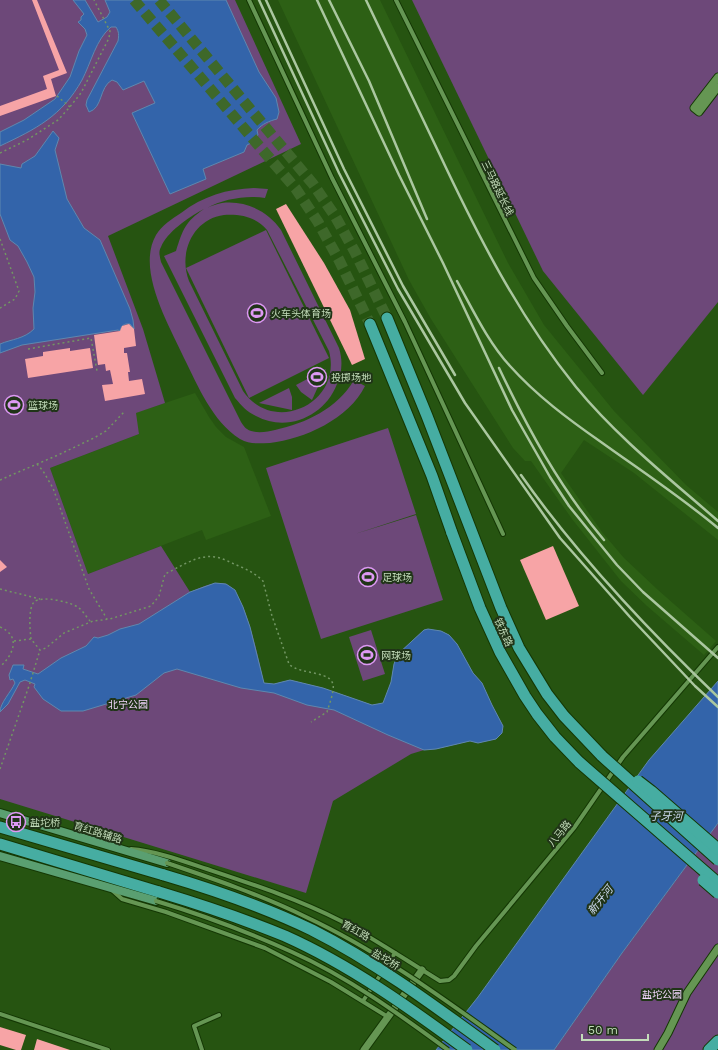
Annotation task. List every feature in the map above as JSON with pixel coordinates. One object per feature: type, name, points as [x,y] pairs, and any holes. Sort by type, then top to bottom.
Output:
[{"type":"highway","name":"铁东路","points":[[387,318],[425,409],[510,630],[533,673],[564,716],[602,756],[718,860]]},
{"type":"highway","name":"铁东路","points":[[370,324],[429,469],[492,636],[510,672],[555,737],[579,762],[718,883]]},
{"type":"highway","points":[[602,756],[651,791],[718,849]]},
{"type":"highway","points":[[579,762],[621,808],[718,893]]},
{"type":"highway","name":"盐坨桥","points":[[0,827],[205,887],[253,904],[312,931],[400,982],[495,1050]]},
{"type":"highway","points":[[0,844],[158,896],[215,909],[285,937],[357,974],[410,1009],[467,1050]]},
{"type":"highway","points":[[709,1050],[718,1041]]},
{"type":"main road","name":"育红路辅路","points":[[0,813],[167,863]]},
{"type":"main road","points":[[0,856],[108,887],[158,896]]},
{"type":"street","points":[[249,0],[332,178],[405,322],[504,534]]},
{"type":"street","name":"三马路延长线","points":[[396,0],[534,278],[566,326],[602,373]]},
{"type":"street","points":[[718,77],[696,110],[718,87]]},
{"type":"street","name":"八马路","points":[[116,848],[138,849],[176,859],[293,899],[341,921],[440,981],[449,980],[454,976],[476,946],[574,828],[623,757],[718,647]]},
{"type":"street","name":"育红路","points":[[167,863],[241,889],[307,917],[338,933],[372,952],[436,992],[515,1050]]},
{"type":"street","points":[[108,887],[122,899],[166,912],[265,948],[331,982],[364,1001],[388,1018]]},
{"type":"street","points":[[158,896],[293,952],[356,987],[448,1050]]},
{"type":"street","points":[[658,1050],[668,1033],[687,993],[718,948]]},
{"type":"street","points":[[364,1001],[395,953]]},
{"type":"street","points":[[364,1050],[422,970]]},
{"type":"street","points":[[0,1014],[108,1050]]},
{"type":"street","points":[[202,1050],[194,1026],[219,1015]]},
{"type":"path","points":[[0,152],[27,140],[58,120],[81,93],[109,38],[110,32],[94,0]]},
{"type":"path","points":[[57,96],[70,107]]},
{"type":"path","points":[[0,239],[19,291],[14,299],[0,308]]},
{"type":"path","points":[[28,349],[92,338],[96,371]]},
{"type":"path","points":[[0,480],[58,455],[106,431],[124,412]]},
{"type":"path","points":[[37,464],[43,471],[52,488],[89,589],[107,619]]},
{"type":"path","points":[[40,650],[46,648],[64,634],[91,622],[107,619],[151,606],[159,596],[165,574],[197,559],[208,556],[217,557],[259,576],[263,581],[272,616],[289,664],[300,671],[328,677],[333,684],[334,690],[327,712],[311,722]]},
{"type":"path","points":[[0,589],[40,599],[61,600],[78,607],[91,622]]},
{"type":"path","points":[[40,599],[35,601],[32,606],[30,630],[31,639],[40,650]]},
{"type":"path","points":[[0,627],[11,634],[14,641],[13,649],[0,667]]},
{"type":"path","points":[[14,641],[31,639]]},
{"type":"path","points":[[0,769],[40,650]]},
{"type":"shaded area","points":[[278,0],[380,0],[508,263],[544,325],[614,411],[686,485],[718,512],[718,540],[634,473],[584,440],[561,473],[602,532],[624,558],[716,641],[704,655],[647,606],[621,581],[572,519],[531,461],[525,461],[513,448],[431,319],[409,280]]},
{"type":"shaded area","points":[[195,393],[216,427],[226,437],[244,447],[271,516],[206,540],[202,530],[88,574],[50,468],[139,434],[135,413]]},
{"type":"green space","name":"北宁公园","points":[[0,0],[235,0],[301,144],[108,236],[143,329],[165,403],[136,413],[139,434],[50,468],[88,574],[161,546],[190,592],[217,583],[226,584],[233,589],[240,600],[251,629],[264,683],[274,684],[290,680],[323,688],[372,705],[384,703],[398,654],[424,630],[428,629],[441,631],[449,635],[457,644],[473,673],[482,683],[503,726],[502,733],[496,739],[478,743],[470,741],[411,754],[333,801],[306,893],[0,799]]},
{"type":"green space","points":[[412,0],[718,0],[718,302],[643,395],[543,271]]},
{"type":"green space","points":[[244,189],[268,189],[265,198],[235,198],[220,202],[207,208],[222,203],[239,203],[263,212],[276,223],[281,230],[339,348],[341,371],[337,384],[324,405],[314,413],[304,418],[292,422],[280,423],[268,421],[253,414],[242,406],[235,398],[164,256],[176,251],[189,222],[204,209],[196,213],[178,226],[164,241],[159,253],[160,258],[241,422],[246,429],[257,432],[287,427],[309,419],[330,407],[347,390],[354,380],[365,386],[358,398],[348,408],[324,425],[297,437],[270,443],[251,443],[240,439],[221,423],[214,413],[195,380],[163,314],[152,281],[150,264],[151,249],[156,235],[167,222],[189,207],[216,194]],"holes":[[[230,215],[253,219],[267,230],[329,351],[331,369],[326,386],[316,398],[303,407],[288,412],[271,411],[256,404],[243,391],[189,281],[185,259],[187,249],[196,230],[213,218]]]},
{"type":"green space","name":"火车头体育场","points":[[266,230],[329,358],[249,398],[186,268]]},
{"type":"green space","name":"投掷场地","points":[[326,369],[312,400],[301,392],[296,385]]},
{"type":"green space","points":[[289,388],[292,397],[292,410],[259,403]]},
{"type":"green space","points":[[388,428],[416,514],[355,534],[416,515],[443,600],[321,639],[266,468]]},
{"type":"green space","name":"网球场","points":[[371,630],[385,674],[363,681],[349,637]]},
{"type":"green space","name":"盐坨公园","points":[[718,823],[718,1050],[554,1050],[622,953]]},
{"type":"water","points":[[73,0],[85,0],[98,22],[107,17],[110,12],[105,0],[226,0],[259,72],[276,98],[279,112],[277,119],[266,123],[257,130],[258,135],[251,143],[247,145],[244,152],[203,169],[206,179],[170,194],[132,113],[155,103],[144,81],[123,90],[117,82],[112,80],[105,87],[97,106],[93,110],[89,112],[86,105],[87,100],[118,41],[116,27],[111,27],[101,38],[82,80],[66,103],[47,120],[25,134],[0,146],[0,132],[24,120],[55,99],[70,77],[79,51],[87,35],[85,29],[78,22],[84,14]]},
{"type":"water","points":[[53,131],[59,138],[55,150],[67,199],[84,228],[100,240],[130,309],[134,329],[130,324],[124,324],[120,331],[118,330],[22,345],[0,353],[0,344],[22,337],[34,329],[33,308],[35,292],[34,277],[18,246],[10,240],[0,214],[0,164],[21,168],[22,164],[35,156]]},
{"type":"water","points":[[215,583],[226,584],[235,590],[250,627],[264,683],[274,684],[290,680],[323,688],[372,705],[383,703],[391,682],[394,664],[398,654],[424,630],[428,629],[441,631],[449,635],[457,644],[473,673],[482,683],[503,726],[502,733],[496,739],[478,743],[470,741],[436,749],[424,750],[334,710],[307,705],[274,693],[241,688],[177,669],[164,673],[136,695],[83,711],[61,711],[43,699],[34,687],[35,684],[25,680],[20,682],[8,704],[0,712],[4,701],[15,683],[13,679],[10,680],[9,675],[13,665],[24,665],[23,669],[38,674],[61,658],[86,646],[94,637],[98,638],[120,629],[139,624],[190,592]]},
{"type":"water","name":"子牙河","points":[[718,681],[718,823],[622,953],[554,1050],[436,1050],[478,997],[649,760]]},
{"type":"building","points":[[32,0],[37,0],[67,73],[51,79],[56,96],[0,116],[0,106],[47,89],[43,76],[59,70]]},
{"type":"building","name":"火车头体育场","points":[[286,204],[324,263],[350,310],[365,359],[352,365],[276,209]]},
{"type":"building","points":[[129,324],[134,329],[136,346],[124,348],[124,353],[127,353],[130,372],[128,372],[129,381],[142,379],[145,394],[105,401],[102,385],[113,384],[110,370],[106,371],[105,364],[98,365],[94,335],[120,331],[122,326]]},
{"type":"building","points":[[70,348],[70,351],[90,348],[93,368],[28,378],[25,359],[43,356],[43,352]]},
{"type":"building","points":[[553,546],[579,606],[546,620],[520,560]]},
{"type":"building","points":[[0,560],[7,567],[0,572]]},
{"type":"building","points":[[0,1027],[26,1035],[21,1050],[0,1045]]},
{"type":"building","points":[[37,1039],[70,1050],[34,1050]]},
{"type":"tunnel","points":[[134,0],[296,189],[318,222],[339,260],[370,324]]},
{"type":"tunnel","points":[[159,0],[313,184],[335,216],[355,252],[387,318]]},
{"type":"railway","points":[[259,0],[339,173],[398,289],[465,403],[560,538],[630,617],[695,686],[718,707]]},
{"type":"railway","points":[[266,0],[344,169],[403,286],[455,375]]},
{"type":"railway","points":[[317,0],[512,410],[550,477],[569,506],[617,565],[643,592],[718,658]]},
{"type":"railway","points":[[329,0],[369,81],[427,219]]},
{"type":"railway","points":[[366,0],[484,245],[517,303],[536,332],[555,360],[592,406],[644,457],[718,521]]},
{"type":"railway","points":[[457,281],[495,347],[520,377],[565,416],[675,495],[718,528]]},
{"type":"railway","points":[[499,368],[533,436],[559,479],[573,500],[604,540]]},
{"type":"railway","points":[[521,475],[589,563],[614,591],[718,697]]},
{"type":"place","name":"火车头体育场","points":[[257,313]]},
{"type":"place","name":"投掷场地","points":[[317,377]]},
{"type":"place","name":"篮球场","points":[[14,405]]},
{"type":"place","name":"足球场","points":[[368,577]]},
{"type":"place","name":"网球场","points":[[367,655]]},
{"type":"place","name":"盐坨桥","points":[[16,822]]},
{"type":"water label","name":"新开河","points":[[600,900]]}]
